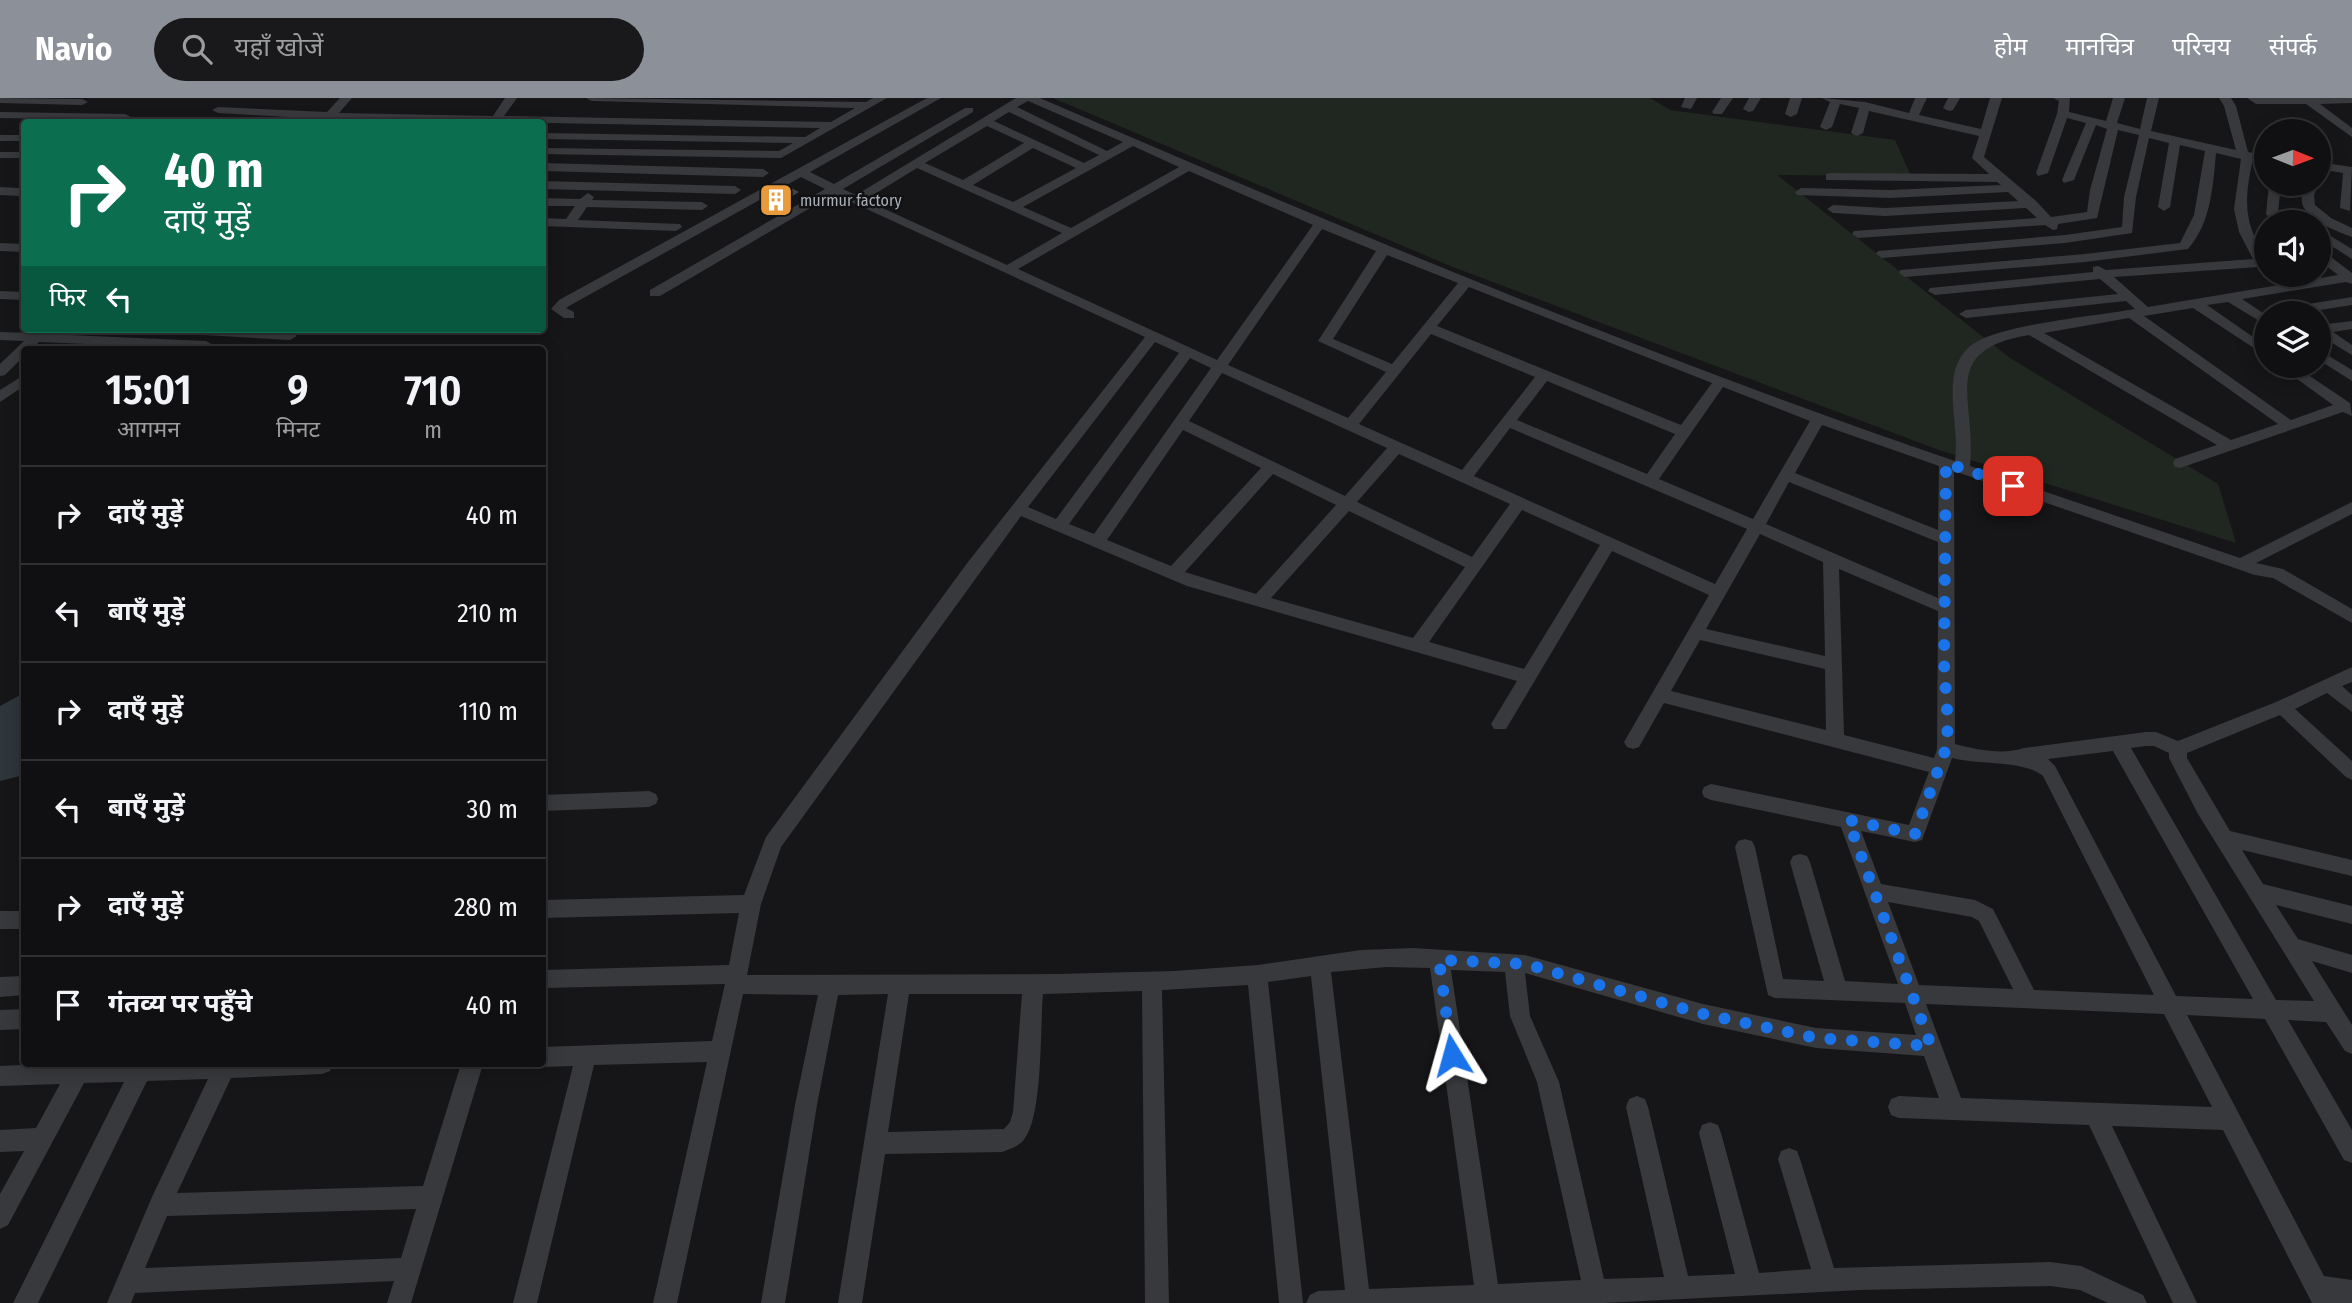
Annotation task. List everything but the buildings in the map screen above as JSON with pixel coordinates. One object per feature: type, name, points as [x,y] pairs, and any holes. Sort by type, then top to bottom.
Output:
[{"type":"street","points":[[218,110],[327,119],[346,98]]},
{"type":"street","points":[[497,119],[511,98]]},
{"type":"street","points":[[593,98],[801,100],[867,105]]},
{"type":"street","points":[[824,103],[836,98]]},
{"type":"street","points":[[546,152],[781,155],[829,125],[881,98]]},
{"type":"street","points":[[569,315],[560,312],[560,306],[935,98]]},
{"type":"street","points":[[856,200],[1024,98]]},
{"type":"street","points":[[1031,98],[1384,250],[1818,419],[2261,571],[2277,573],[2352,617]]},
{"type":"street","points":[[1718,112],[1727,98]]},
{"type":"street","points":[[1749,109],[1755,98]]},
{"type":"street","points":[[1791,114],[1796,98]]},
{"type":"street","points":[[1913,116],[1921,98]]},
{"type":"street","points":[[1996,98],[1983,133],[1978,158],[2032,204],[2065,239],[2128,297],[2139,313],[2290,426]]},
{"type":"street","points":[[2042,173],[2066,98]]},
{"type":"street","points":[[1858,234],[2049,221],[2093,215],[2096,190],[2119,98]]},
{"type":"street","points":[[1881,254],[2065,239],[2128,230],[2130,197],[2153,98]]},
{"type":"street","points":[[1935,291],[2258,263],[2260,258],[2242,228],[2237,204],[2246,156],[2225,98]]},
{"type":"street","points":[[2253,98],[2256,101],[2352,100]]},
{"type":"street","points":[[0,115],[18,99]]},
{"type":"street","points":[[569,223],[584,203],[643,99]]},
{"type":"street","points":[[1826,127],[1832,99],[1865,105],[1887,104],[1913,116],[1983,133]]},
{"type":"street","points":[[2337,99],[2352,111]]},
{"type":"street","points":[[0,100],[82,102]]},
{"type":"street","points":[[2308,100],[2352,134]]},
{"type":"street","points":[[1857,133],[1865,105]]},
{"type":"street","points":[[1008,107],[1107,155]]},
{"type":"street","points":[[655,293],[969,110]]},
{"type":"street","points":[[2063,114],[2254,157]]},
{"type":"street","points":[[0,115],[125,117]]},
{"type":"street","points":[[546,120],[829,125]]},
{"type":"street","points":[[986,121],[1085,167]]},
{"type":"street","points":[[2068,180],[2092,121]]},
{"type":"street","points":[[546,136],[805,140]]},
{"type":"street","points":[[0,138],[21,138]]},
{"type":"street","points":[[2164,207],[2175,141]]},
{"type":"street","points":[[1013,207],[1132,142]]},
{"type":"street","points":[[964,185],[1033,143]]},
{"type":"street","points":[[1905,273],[2172,249],[2189,242],[2204,196],[2211,149]]},
{"type":"street","points":[[1,162],[20,155]]},
{"type":"street","points":[[915,163],[1072,233]]},
{"type":"street","points":[[1009,269],[1189,166]]},
{"type":"street","points":[[546,167],[763,173]]},
{"type":"street","points":[[2331,168],[2350,171],[2346,208]]},
{"type":"street","points":[[802,173],[1719,593]]},
{"type":"street","points":[[1830,177],[2003,178]]},
{"type":"street","points":[[546,185],[735,190]]},
{"type":"street","points":[[1801,192],[1891,194],[2013,188]]},
{"type":"street","points":[[0,191],[19,192]]},
{"type":"street","points":[[2308,196],[2309,206],[2327,220],[2352,233]]},
{"type":"street","points":[[546,202],[702,206]]},
{"type":"street","points":[[1833,209],[1885,212],[2032,204]]},
{"type":"street","points":[[546,222],[676,227]]},
{"type":"street","points":[[1097,542],[1320,223]]},
{"type":"street","points":[[2331,241],[2352,255]]},
{"type":"street","points":[[0,247],[21,248]]},
{"type":"street","points":[[1384,250],[1325,341],[1394,370]]},
{"type":"street","points":[[2331,263],[2351,278]]},
{"type":"street","points":[[2331,279],[2351,278]]},
{"type":"street","points":[[1350,425],[1466,282]]},
{"type":"street","points":[[1710,792],[1915,834],[1942,758],[1948,724],[1944,538],[1954,466],[1965,439],[1962,393],[1964,365],[1978,348],[2031,331],[2196,304],[2278,287]]},
{"type":"street","points":[[2256,292],[2272,301]]},
{"type":"street","points":[[0,295],[21,296]]},
{"type":"street","points":[[1966,314],[2128,297]]},
{"type":"street","points":[[2229,297],[2254,313]]},
{"type":"street","points":[[2331,305],[2352,301]]},
{"type":"street","points":[[2196,304],[2254,344]]},
{"type":"street","points":[[2331,328],[2352,325]]},
{"type":"street","points":[[1429,328],[1684,432]]},
{"type":"street","points":[[2031,331],[2230,446]]},
{"type":"street","points":[[0,336],[40,333],[182,346]]},
{"type":"street","points":[[27,346],[40,333]]},
{"type":"street","points":[[262,333],[290,335]]},
{"type":"street","points":[[665,1303],[751,904],[773,843],[1018,509],[1154,335]]},
{"type":"street","points":[[2331,336],[2351,349]]},
{"type":"street","points":[[1059,526],[1188,351]]},
{"type":"street","points":[[1,372],[21,352]]},
{"type":"street","points":[[2331,362],[2352,377]]},
{"type":"street","points":[[1,372],[21,373]]},
{"type":"street","points":[[1465,477],[1544,375]]},
{"type":"street","points":[[2304,378],[2332,397],[2350,405]]},
{"type":"street","points":[[0,397],[21,381]]},
{"type":"street","points":[[1650,481],[1720,381]]},
{"type":"street","points":[[2180,463],[2350,405]]},
{"type":"street","points":[[1633,742],[1818,419]]},
{"type":"street","points":[[1508,422],[1944,607]]},
{"type":"street","points":[[1180,423],[1475,565]]},
{"type":"street","points":[[1259,601],[1398,446]]},
{"type":"street","points":[[1174,574],[1270,467]]},
{"type":"street","points":[[1786,475],[1944,538]]},
{"type":"street","points":[[1417,646],[1521,502]]},
{"type":"street","points":[[1018,509],[1174,574],[1259,601],[1528,677]]},
{"type":"street","points":[[2243,563],[2349,510]]},
{"type":"street","points":[[1500,724],[1609,543]]},
{"type":"street","points":[[1831,558],[1835,742]]},
{"type":"street","points":[[2261,571],[2267,578],[2352,629]]},
{"type":"street","points":[[1696,633],[1832,664]]},
{"type":"street","points":[[2002,758],[2117,741],[2157,740],[2178,749],[2282,707],[2352,674]]},
{"type":"street","points":[[2329,685],[2352,705]]},
{"type":"street","points":[[1661,695],[1835,742],[1942,758],[1972,756],[2037,761],[2049,771],[2321,1295],[2352,1292]]},
{"type":"street","points":[[2282,707],[2352,772]]},
{"type":"street","points":[[2117,741],[2352,1152]]},
{"type":"street","points":[[2178,749],[2178,758],[2224,838],[2352,1044]]},
{"type":"street","points":[[546,803],[649,799]]},
{"type":"street","points":[[1848,820],[1954,1109]]},
{"type":"street","points":[[2224,838],[2352,868]]},
{"type":"street","points":[[1745,847],[1775,988],[2332,1012]]},
{"type":"street","points":[[1800,862],[1838,990]]},
{"type":"street","points":[[1874,891],[1975,909],[1986,915],[2028,998]]},
{"type":"street","points":[[2256,891],[2352,915]]},
{"type":"street","points":[[546,909],[751,904]]},
{"type":"street","points":[[0,920],[21,920]]},
{"type":"street","points":[[2291,946],[2352,964]]},
{"type":"street","points":[[546,979],[735,979],[830,985],[1152,981],[1257,974],[1382,957],[1525,964],[1703,1014],[1816,1038],[1931,1046]]},
{"type":"street","points":[[1439,960],[1488,1297]]},
{"type":"street","points":[[1320,964],[1358,1301]]},
{"type":"street","points":[[1514,964],[1520,1016],[1548,1082],[1595,1290]]},
{"type":"street","points":[[1257,974],[1291,1303]]},
{"type":"street","points":[[1152,981],[1157,1303]]},
{"type":"street","points":[[875,1143],[1002,1141],[1012,1138],[1019,1129],[1024,1112],[1033,982]]},
{"type":"street","points":[[850,1303],[900,984]]},
{"type":"street","points":[[773,1303],[806,1105],[830,985]]},
{"type":"street","points":[[0,987],[21,986]]},
{"type":"street","points":[[0,1020],[21,1019]]},
{"type":"street","points":[[546,1057],[720,1051]]},
{"type":"street","points":[[525,1303],[586,1056]]},
{"type":"street","points":[[0,1076],[204,1067]]},
{"type":"street","points":[[120,1303],[160,1205],[225,1067]]},
{"type":"street","points":[[399,1303],[471,1067]]},
{"type":"street","points":[[25,1303],[141,1070]]},
{"type":"street","points":[[1,1212],[78,1073]]},
{"type":"street","points":[[1637,1107],[1679,1289]]},
{"type":"street","points":[[1899,1107],[2230,1119]]},
{"type":"street","points":[[2095,1114],[2185,1303]]},
{"type":"street","points":[[1710,1133],[1750,1285]]},
{"type":"street","points":[[0,1141],[41,1139]]},
{"type":"street","points":[[1789,1159],[1826,1280]]},
{"type":"street","points":[[160,1205],[431,1196]]},
{"type":"street","points":[[130,1281],[409,1269]]},
{"type":"street","points":[[1318,1303],[1595,1290],[1679,1289],[1826,1280],[2050,1274],[2081,1278],[2135,1303]]},
{"type":"shaded area","points":[[1053,98],[1650,98],[1670,110],[1895,140],[1911,176],[1777,175],[2010,358],[2218,484],[2236,543],[1939,450],[1453,267]]},
{"type":"shaded area","points":[[21,695],[21,776],[0,781],[0,706]]},
{"type":"place","name":"murmur factory","points":[[776,200]]},
{"type":"route","points":[[1452,1055],[1439,960],[1525,964],[1703,1014],[1816,1038],[1931,1046],[1848,820],[1915,834],[1946,748],[1946,463],[2013,486]]}]
